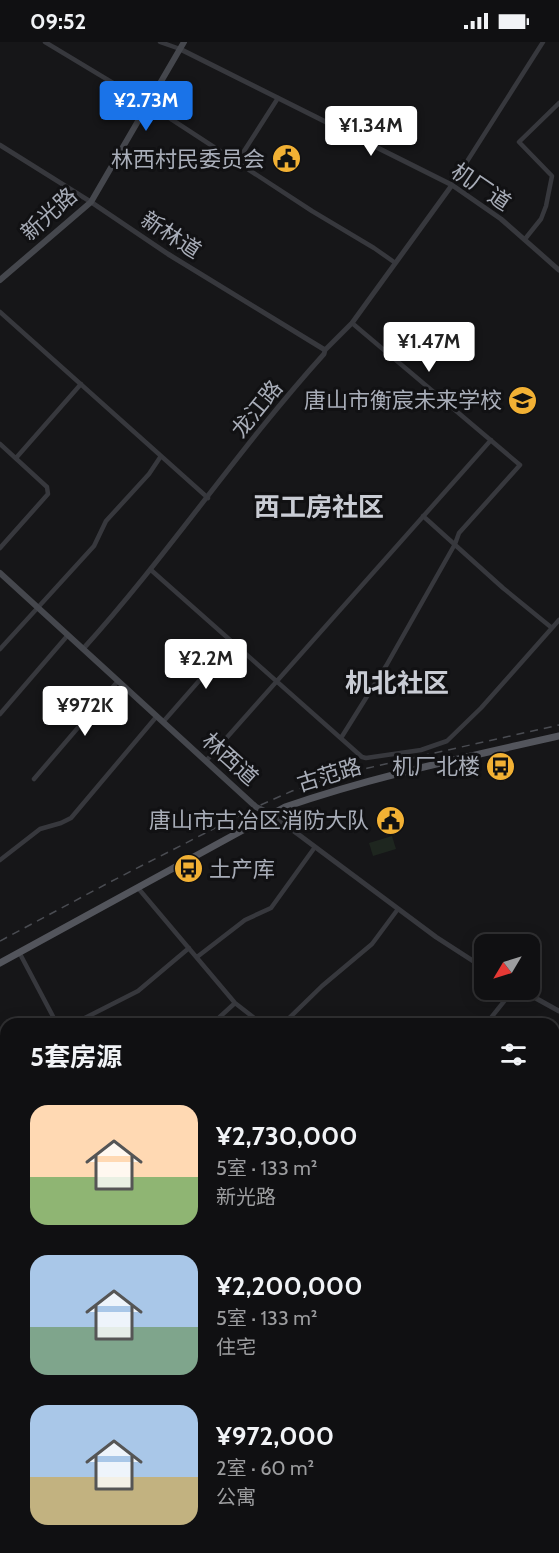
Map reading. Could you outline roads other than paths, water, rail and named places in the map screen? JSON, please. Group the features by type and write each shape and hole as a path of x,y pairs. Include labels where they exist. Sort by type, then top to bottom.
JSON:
{"main road":[{"name":"新光路","path":"0,280 91,202 184,42"},
{"name":"林西道","path":"0,573 256,807 271,814"},
{"name":"古范路","path":"0,963 285,807 331,791 559,736"}],"street":[{"path":"45,42 148,104 394,262"},
{"path":"160,42 180,50"},
{"path":"452,185 543,42"},
{"name":"机厂道","path":"180,50 452,185 501,219 559,270"},
{"path":"237,162 278,98"},
{"path":"525,239 541,219 552,176 519,142 559,103"},
{"name":"新林道","path":"0,145 168,254 325,350"},
{"name":"龙江路","path":"83,649 151,570 325,350 352,323 452,185"},
{"path":"0,312 208,498"},
{"path":"341,738 386,666 459,533 520,465 352,323"},
{"path":"16,458 81,384"},
{"path":"206,761 491,440"},
{"path":"0,444 47,487 48,494 0,548"},
{"path":"0,649 94,546 106,521 149,474 161,456"},
{"path":"423,516 502,588 552,628"},
{"path":"151,570 362,757 366,758 421,750 447,741 481,708 559,620"},
{"path":"0,714 68,635"},
{"path":"163,722 233,642"},
{"path":"34,779 118,681"},
{"path":"0,860 40,829 70,818 156,716"},
{"name":"林西道","path":"271,814 436,937 474,962"},
{"path":"197,957 245,920 271,908 315,847"},
{"path":"138,888 236,1003 255,1018"},
{"path":"290,1018 322,986 372,944 398,909"},
{"path":"84,1018 138,991 189,948"},
{"path":"19,952 54,1018"},
{"path":"491,1018 505,1000"},
{"path":"539,1000 559,1011"},
{"path":"219,1018 236,1003"}],"railway":[{"path":"0,941 110,882 292,791 368,768 559,725"}],"place":[{"name":"林西村民委员会","path":"286,159"},
{"name":"唐山市衡宸未来学校","path":"523,400"},
{"name":"机厂北楼","path":"501,766"},
{"name":"唐山市古冶区消防大队","path":"390,820"},
{"name":"土产库","path":"188,869"}],"district":[{"name":"西工房社区","path":"319,507"},
{"name":"机北社区","path":"397,683"}]}
